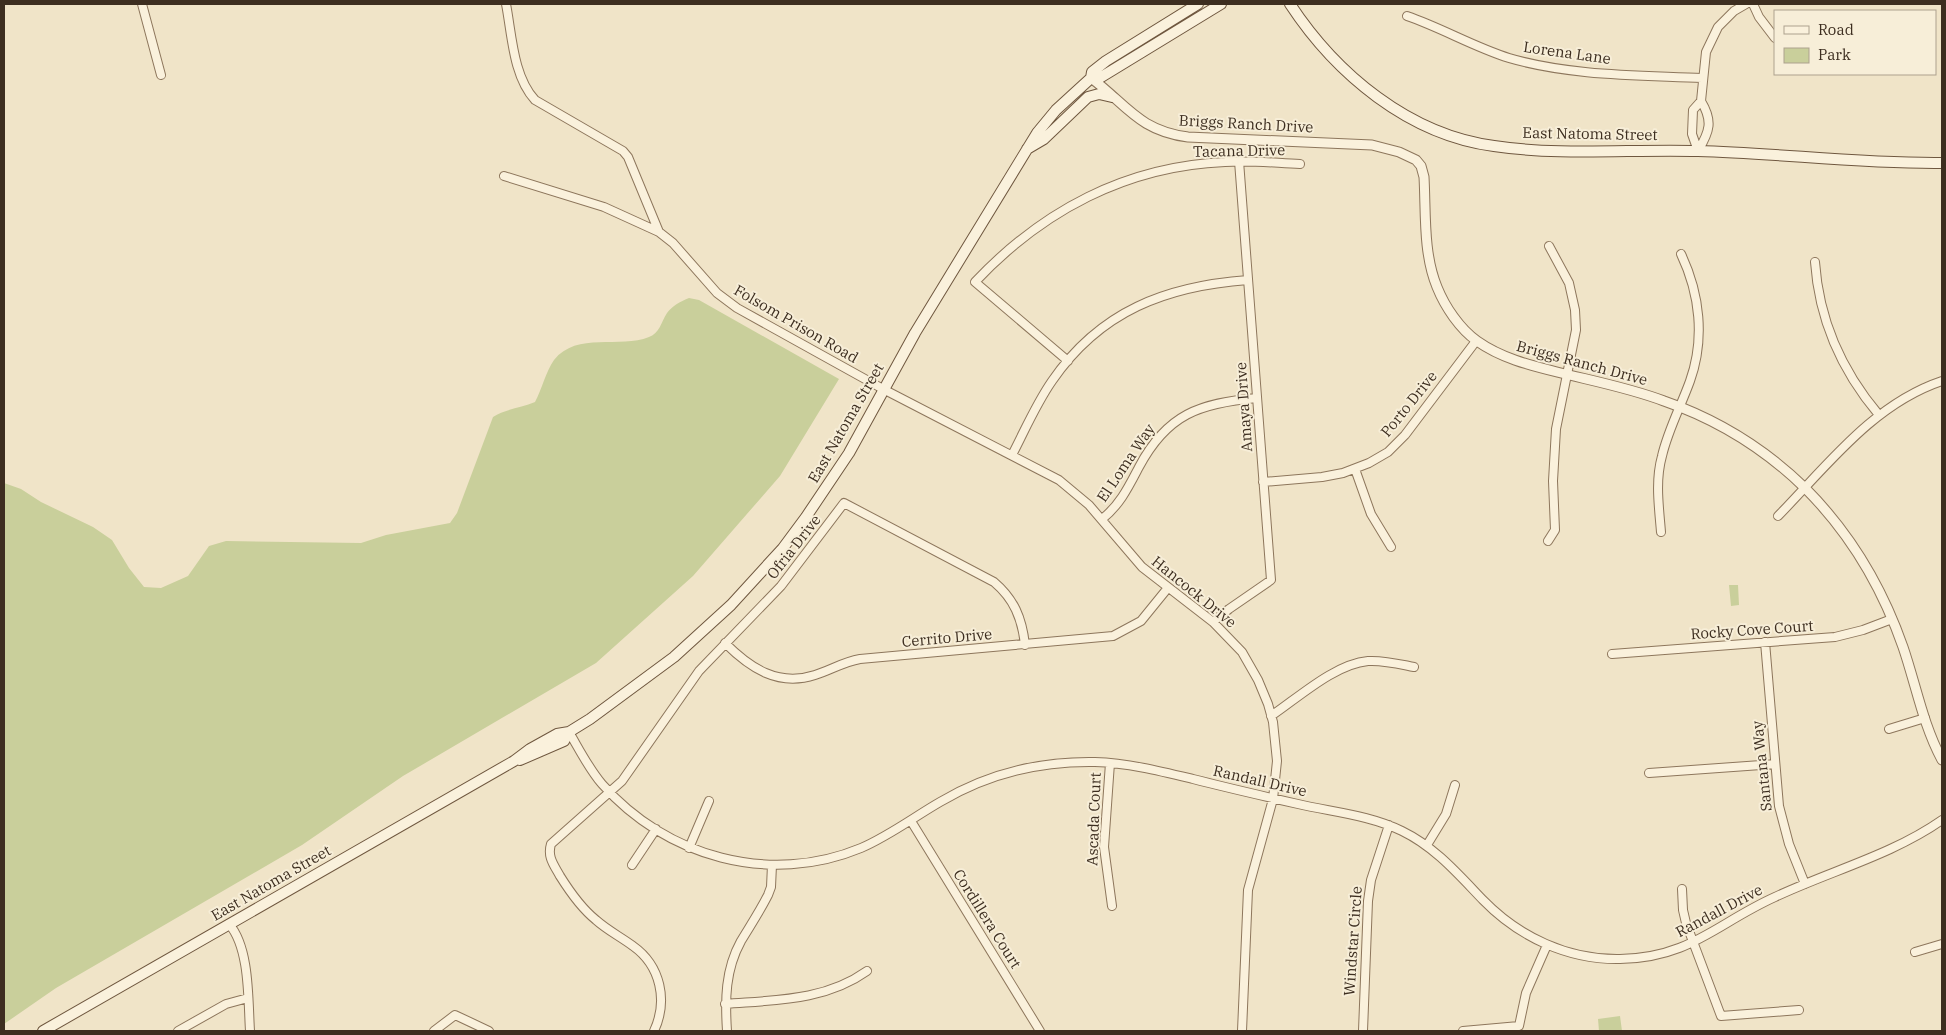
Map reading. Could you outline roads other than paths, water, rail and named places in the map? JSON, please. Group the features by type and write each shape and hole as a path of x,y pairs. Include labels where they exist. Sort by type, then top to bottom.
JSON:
{"main road":[{"name":"East Natoma Street","path":"43,1031 514,761 530,748 557,734 569,732 590,720 674,657 703,632 758,577 806,517 828,485 849,453 883,389 1024,151 1056,110 1091,78 1092,72 1106,61 1198,4"},
{"name":"East Natoma Street","path":"1091,78 1098,78 1221,4"},
{"name":"East Natoma Street","path":"1290,4 1316,41 1347,72 1383,101 1413,120 1451,136 1493,146 1538,150 1698,151 1880,164 1942,164"},
{"path":"1024,151 1044,139 1088,97 1099,94 1112,97"}],"street":[{"path":"142,4 161,75"},
{"name":"Folsom Prison Road","path":"506,4 520,74 528,93 535,100 623,151 628,157 659,232"},
{"path":"1698,151 1709,133 1708,112 1701,101 1706,52 1713,35 1727,17 1746,4"},
{"path":"1753,4 1774,36"},
{"name":"Lorena Lane","path":"1407,16 1487,50 1531,64 1631,74 1702,78"},
{"name":"Briggs Ranch Drive","path":"1091,78 1145,124 1162,133 1188,137 1357,143 1386,147 1416,160 1421,166 1424,177 1427,248 1432,274 1450,311 1476,341 1514,360 1644,394 1680,406 1742,438 1805,489 1853,545 1871,574 1892,618 1925,718 1942,760"},
{"path":"1698,151 1692,134 1693,110 1701,101"},
{"name":"Tacana Drive","path":"1068,361 975,282 997,259 1034,228 1066,207 1100,190 1130,179 1176,167 1239,161 1300,164"},
{"name":"Amaya Drive","path":"1214,622 1271,580 1239,161"},
{"name":"Folsom Prison Road","path":"504,176 632,217 659,232 673,243 727,301 883,389"},
{"path":"1548,541 1555,530 1553,450 1559,409 1576,330 1575,310 1564,271 1549,246"},
{"path":"1661,532 1659,470 1665,442 1695,362 1699,334 1696,299 1682,254"},
{"path":"1815,262 1822,307 1835,347 1855,384 1879,415"},
{"path":"1012,455 1043,396 1068,361 1109,323 1150,300 1187,288 1248,280"},
{"name":"Porto Drive","path":"1263,482 1322,478 1355,469 1388,452 1405,435 1476,341"},
{"path":"1778,516 1879,415 1912,393 1942,381"},
{"name":"Hancock Drive","path":"883,389 1059,480 1089,505 1142,567 1167,589 1214,622 1249,663 1258,680 1271,716 1277,761 1273,798 1248,890 1242,1031"},
{"name":"El Loma Way","path":"1102,519 1119,503 1146,452 1168,426 1186,413 1202,406 1224,401 1257,398"},
{"path":"1355,469 1371,514 1391,547"},
{"name":"Ofria Drive","path":"654,1031 660,1014 661,992 650,963 634,947 596,921 583,908 571,894 550,857 549,850 555,839 610,792 634,766 654,733 699,672 798,566 844,503 994,582 1006,593 1018,613 1025,645"},
{"name":"Cerrito Drive","path":"725,643 754,669 769,675 793,679 816,675 852,660 1105,637 1120,633 1147,616 1167,589"},
{"name":"Rocky Cove Court","path":"1612,654 1849,634 1892,618"},
{"name":"Santana Way","path":"1766,642 1775,764 1783,825 1805,884"},
{"path":"1271,716 1333,674 1353,664 1377,661 1414,667"},
{"path":"1889,729 1925,718"},
{"name":"Randall Drive","path":"569,732 600,781 610,792 656,830 690,848 733,861 772,865 806,863 836,857 865,847 953,794 1010,772 1059,763 1110,763 1148,768 1389,825 1426,845 1450,865 1486,904 1516,928 1547,945 1584,956 1616,959 1654,956 1695,943 1760,904 1900,844 1942,820"},
{"name":"Ascada Court","path":"1110,763 1104,848 1112,906"},
{"path":"1649,774 1775,764"},
{"path":"1426,845 1446,814 1455,785"},
{"path":"690,848 709,801"},
{"name":"Cordillera Court","path":"910,820 1040,1031"},
{"name":"Windstar Circle","path":"1362,1031 1368,901 1371,880 1389,825"},
{"path":"632,866 656,830"},
{"path":"727,1031 725,1004 731,966 741,942 768,895 771,887 772,865"},
{"path":"1682,889 1683,910 1721,1016 1799,1010"},
{"path":"229,924 237,933 241,943 250,1031"},
{"path":"1915,952 1942,944"},
{"path":"1463,1031 1519,1026 1526,993 1547,945"},
{"path":"725,1004 819,994 845,985 867,971"},
{"path":"178,1031 226,1004 248,998"},
{"path":"434,1031 454,1015 489,1031"}]}
